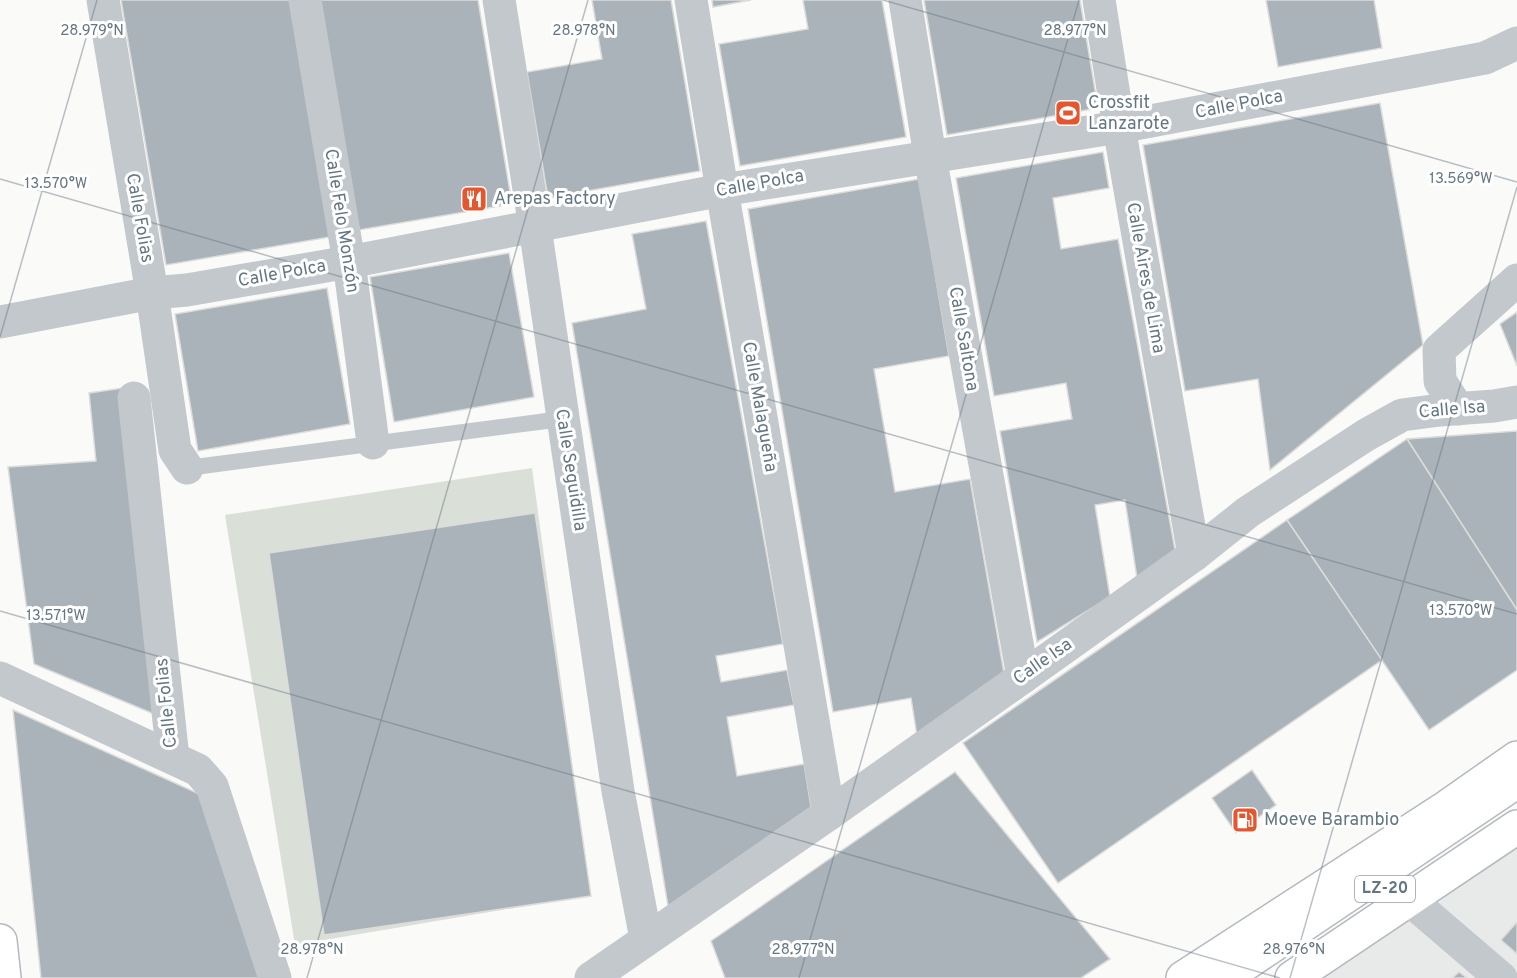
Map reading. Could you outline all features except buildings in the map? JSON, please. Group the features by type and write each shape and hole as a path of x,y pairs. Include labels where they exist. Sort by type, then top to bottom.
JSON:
{"main road":[{"path":"1183,978 1517,759"},
{"path":"1304,924 1390,856 1447,807 1517,772"},
{"name":"LZ-20","path":"1224,978 1517,781"},
{"name":"LZ-20","path":"1252,978 1517,800"},
{"path":"1292,978 1517,827"},
{"path":"0,941 4,978"}],"street":[{"name":"Calle Folias","path":"103,0 152,293 175,450 188,468"},
{"name":"Calle Felo Monzón","path":"305,0 349,262 373,443"},
{"name":"Calle Seguidilla","path":"499,0 536,227 562,419 618,791 646,939"},
{"name":"Calle Malagueña","path":"691,0 829,814"},
{"name":"Calle Saltona","path":"905,0 930,156 1023,677"},
{"name":"Calle Aires de Lima","path":"1099,0 1194,555"},
{"name":"Calle Polca","path":"0,321 152,293 187,291 349,262 722,190 1119,127 1485,58 1517,43"},
{"path":"1458,409 1440,381 1439,350 1517,280"},
{"name":"Calle Folias","path":"134,398 173,758 198,770 212,786 275,978"},
{"name":"Calle Isa","path":"591,978 1023,677 1194,555 1248,512 1366,435 1402,415 1517,402"},
{"path":"0,678 173,758"},
{"path":"1410,900 1502,978"}],"lane":[{"path":"188,468 562,419"}],"shaded area":[{"path":"532,468 590,895 295,945 225,515"},
{"path":"1517,843 1517,978 1316,978"}],"place":[{"name":"Crossfit Lanzarote","path":"1068,113"},
{"name":"Arepas Factory","path":"474,199"},
{"name":"Moeve Barambio","path":"1245,820"}]}
